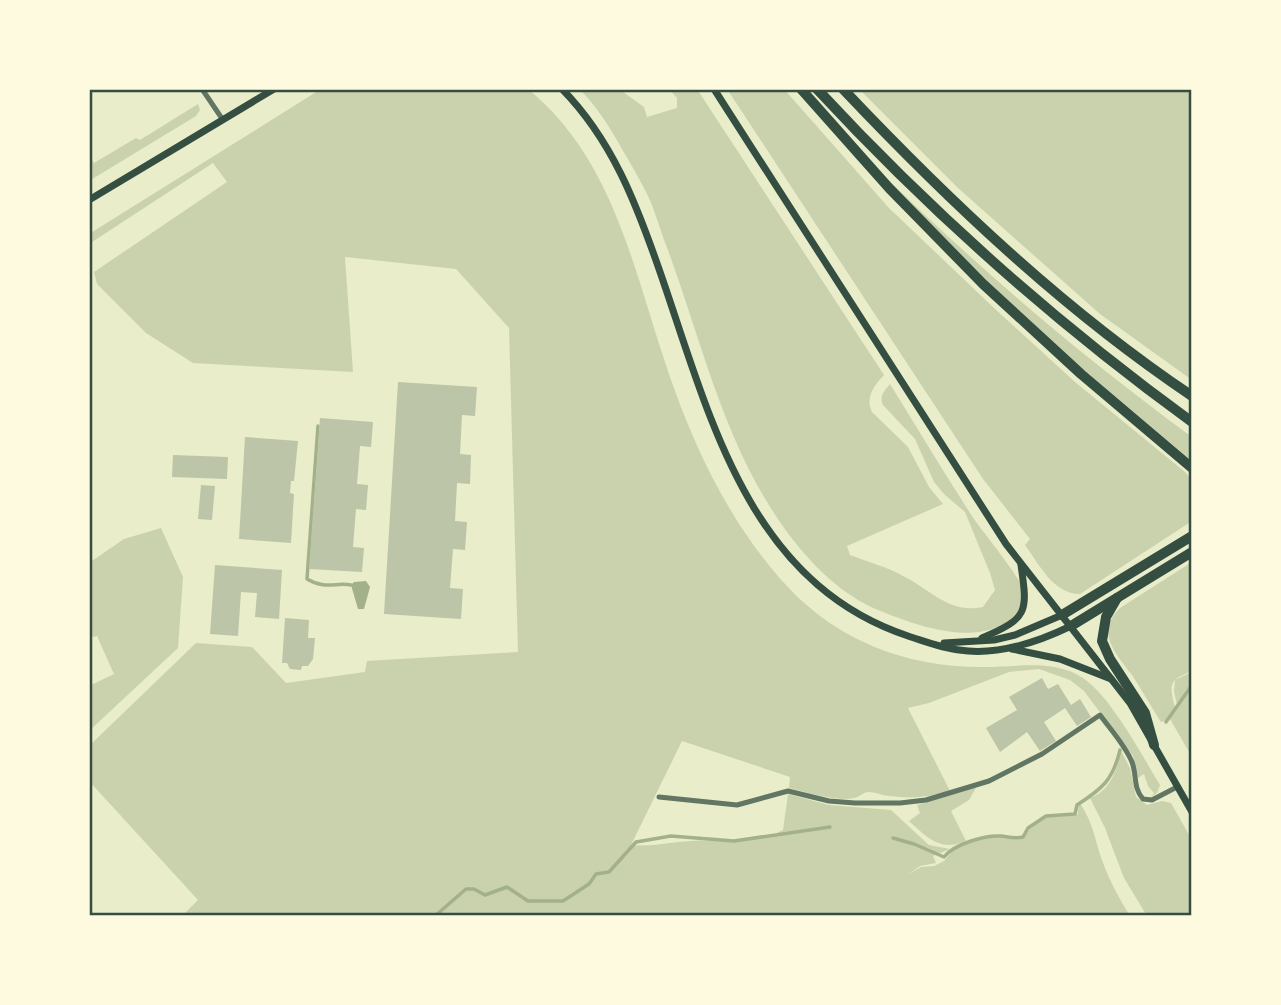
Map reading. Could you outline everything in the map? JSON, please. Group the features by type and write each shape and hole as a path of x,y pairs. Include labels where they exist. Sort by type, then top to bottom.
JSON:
{"highway":[{"path":"801,89 889,188 983,284 1192,468"},
{"path":"817,89 900,176 975,246 1079,335 1192,422"},
{"path":"844,89 887,135 993,237 1121,344 1192,396"},
{"path":"1062,615 1192,536"},
{"path":"1071,626 1192,552"},
{"path":"1117,598 1106,617 1102,641 1110,659 1145,713 1154,745"}],"main road":[{"path":"89,200 274,89"},
{"path":"562,89 600,133 624,177 643,223 713,424 740,485 766,527 804,573 833,598 876,624 959,650 1008,648 1048,637 1071,626"},
{"path":"715,89 1021,564 1114,680 1192,812"},
{"path":"975,641 1008,627 1021,614 1026,600 1021,564"},
{"path":"937,644 1015,635 1062,615"},
{"path":"1008,648 1060,659 1114,680"}],"street":[{"path":"202,89 223,120"},
{"path":"659,797 737,806 788,791 829,801 855,803 926,800 989,781 1042,754 1100,715 1133,764 1137,791 1143,799 1152,800 1177,787"}],"shaded area":[{"path":"321,89 528,89 558,117 582,149 602,184 632,258 679,402 703,458 748,537 786,585 828,622 876,648 902,657 957,666 1048,666 1072,672 1094,687 1105,699 1160,785 1157,793 1151,797 1154,793 1144,774 1138,778 1133,756 1084,691 1070,680 1039,669 1009,672 929,703 908,708 950,791 913,797 869,792 847,799 821,796 789,788 790,777 682,741 631,845 738,841 772,835 783,830 788,794 829,805 891,810 929,845 950,849 933,856 936,863 920,866 909,874 921,867 934,866 944,861 956,847 972,840 996,835 1021,839 1044,818 1078,814 1079,802 1091,824 1108,875 1130,916 182,916 198,900 89,781 89,746 196,643 252,647 286,683 365,672 367,661 518,652 509,328 456,269 345,257 353,372 193,363 146,333 97,284 94,272 227,182 213,163 89,244 89,234"},
{"path":"579,89 619,89 644,107 647,117 677,108 677,98 669,89 697,89 884,375 872,392 872,412 908,447 929,487 943,504 847,546 850,555 898,573 942,600 961,607 983,607 995,590 965,512 934,482 915,439 883,405 882,396 890,384 974,519 1020,582 1022,600 1013,617 999,627 965,633 910,622 865,604 840,588 818,569 799,547 768,503 732,432 648,196 608,125"},
{"path":"727,89 784,89 888,207 1075,382 1185,472 1192,480 1192,521 1080,594 1070,593 1054,584 1025,545 1030,539 983,479"},
{"path":"859,89 1192,89 1192,380 1100,314 958,188"},
{"path":"198,104 200,110 196,116 89,181 89,156 94,163 136,138 140,140"},
{"path":"868,160 945,234 1025,304 1107,372 1192,437 1192,461 1025,320"},
{"path":"161,528 183,577 178,648 89,731 89,686 114,674 97,636 93,637 89,629 89,563 124,539"},
{"path":"1192,562 1192,671 1175,680 1172,693 1175,708 1165,721 1161,722 1114,650 1108,634 1109,626 1120,608"},
{"path":"366,581 370,587 364,609 358,609 351,585 354,582"},
{"path":"1192,672 1192,682 1177,705 1175,680"},
{"path":"1192,686 1192,757 1170,719"},
{"path":"1121,751 1130,768 1136,797 1147,805 1162,801 1171,803 1192,840 1192,916 1147,916 1124,878 1090,798 1108,785"},
{"path":"977,786 969,800 951,811 966,841 949,845 935,842 909,821 920,813 917,805"}],"building":[{"path":"398,382 477,387 475,416 462,415 460,454 471,455 470,484 457,483 455,521 467,522 465,550 453,549 450,588 463,589 461,619 384,614"},
{"path":"320,418 373,422 371,447 360,446 357,484 368,485 366,510 356,509 353,547 364,548 362,572 309,569"},
{"path":"245,437 298,441 294,481 291,481 290,493 294,494 291,543 239,539"},
{"path":"173,455 228,457 227,479 172,477"},
{"path":"201,485 215,486 212,520 198,519"},
{"path":"215,565 282,570 279,619 255,617 257,593 241,592 238,636 210,634"},
{"path":"285,618 309,620 308,638 315,638 313,659 308,666 302,666 301,670 290,669 287,663 282,663"},
{"path":"1042,678 1048,689 1058,684 1071,705 1080,699 1091,717 1077,726 1065,708 1044,722 1056,741 1040,751 1027,732 1000,752 986,728 1017,710 1009,697"}],"waterway":[{"path":"318,426 307,579 325,585 351,585"},
{"path":"1166,722 1192,685"},
{"path":"893,838 944,857 962,844 979,839 994,836 1023,837 1028,828 1046,816 1075,814 1077,805 1100,788 1110,776 1120,750"},
{"path":"435,916 466,889 474,889 485,895 507,887 528,901 563,901 589,884 596,874 609,872 636,842 671,836 734,841 830,827"}]}
